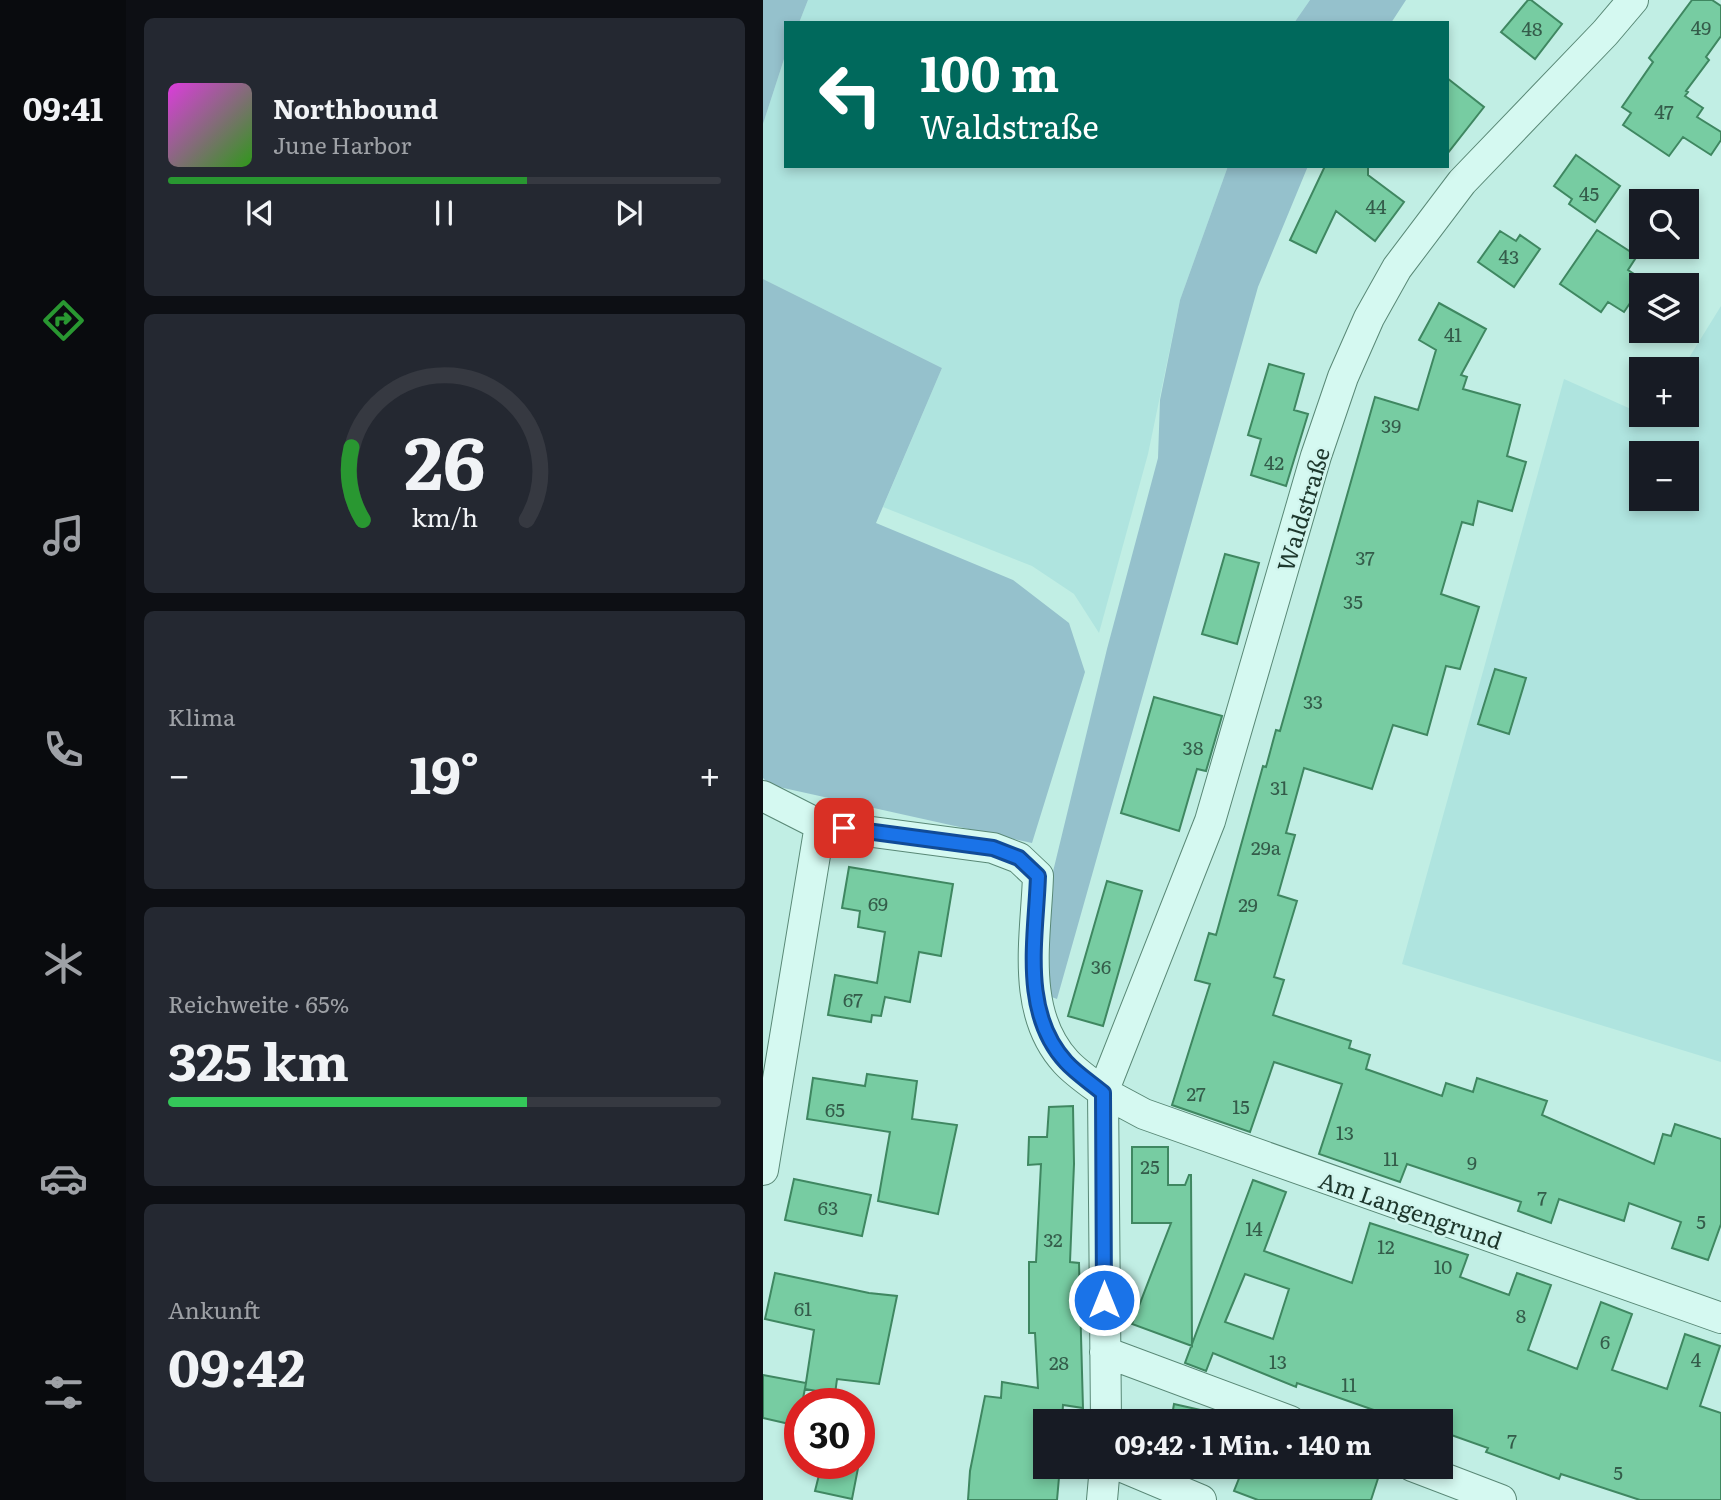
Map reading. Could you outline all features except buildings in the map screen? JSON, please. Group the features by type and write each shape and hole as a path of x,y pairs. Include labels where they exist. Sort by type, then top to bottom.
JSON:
{"street":[{"name":"Waldstraße","path":"1105,1409 1103,1093 1210,821 1317,456 1343,377 1369,318 1397,268 1462,182 1605,33 1633,0"},
{"path":"763,796 820,825 993,848 1019,858 1038,876 1034,986 1043,1027 1065,1062 1103,1093"},
{"path":"763,1170 820,825"},
{"name":"Am Langengrund","path":"1103,1093 1144,1114 1721,1318"},
{"path":"1105,1352 1258,1409"},
{"path":"1102,1500 1104,1479"},
{"path":"1151,1479 1201,1500"},
{"path":"1446,1479 1501,1500"}],"shaded area":[{"path":"763,0 808,0 800,21 784,21 784,59 763,124"},
{"path":"808,0 1310,0 1295,21 800,21"},
{"path":"1310,0 1406,0 1392,21 1295,21"},
{"path":"784,59 784,168 1227,168 1180,300 1148,454 1099,633 1074,594 1032,566 883,507 942,368 763,279 763,124"},
{"path":"1227,168 1307,168 1258,287 1057,999 1049,996 1050,884 1107,649 1158,458 1160,400 1180,300"},
{"path":"763,279 942,368 876,523 1013,580 1069,623 1085,672 1032,843 770,785 763,778"},
{"path":"1721,306 1721,1062 1402,964 1564,379 1629,408 1629,427 1699,427 1699,357 1689,357"}],"route":[{"path":"844,828 993,848 1019,858 1038,876 1034,986 1043,1027 1065,1062 1103,1093 1104,1300"}]}
